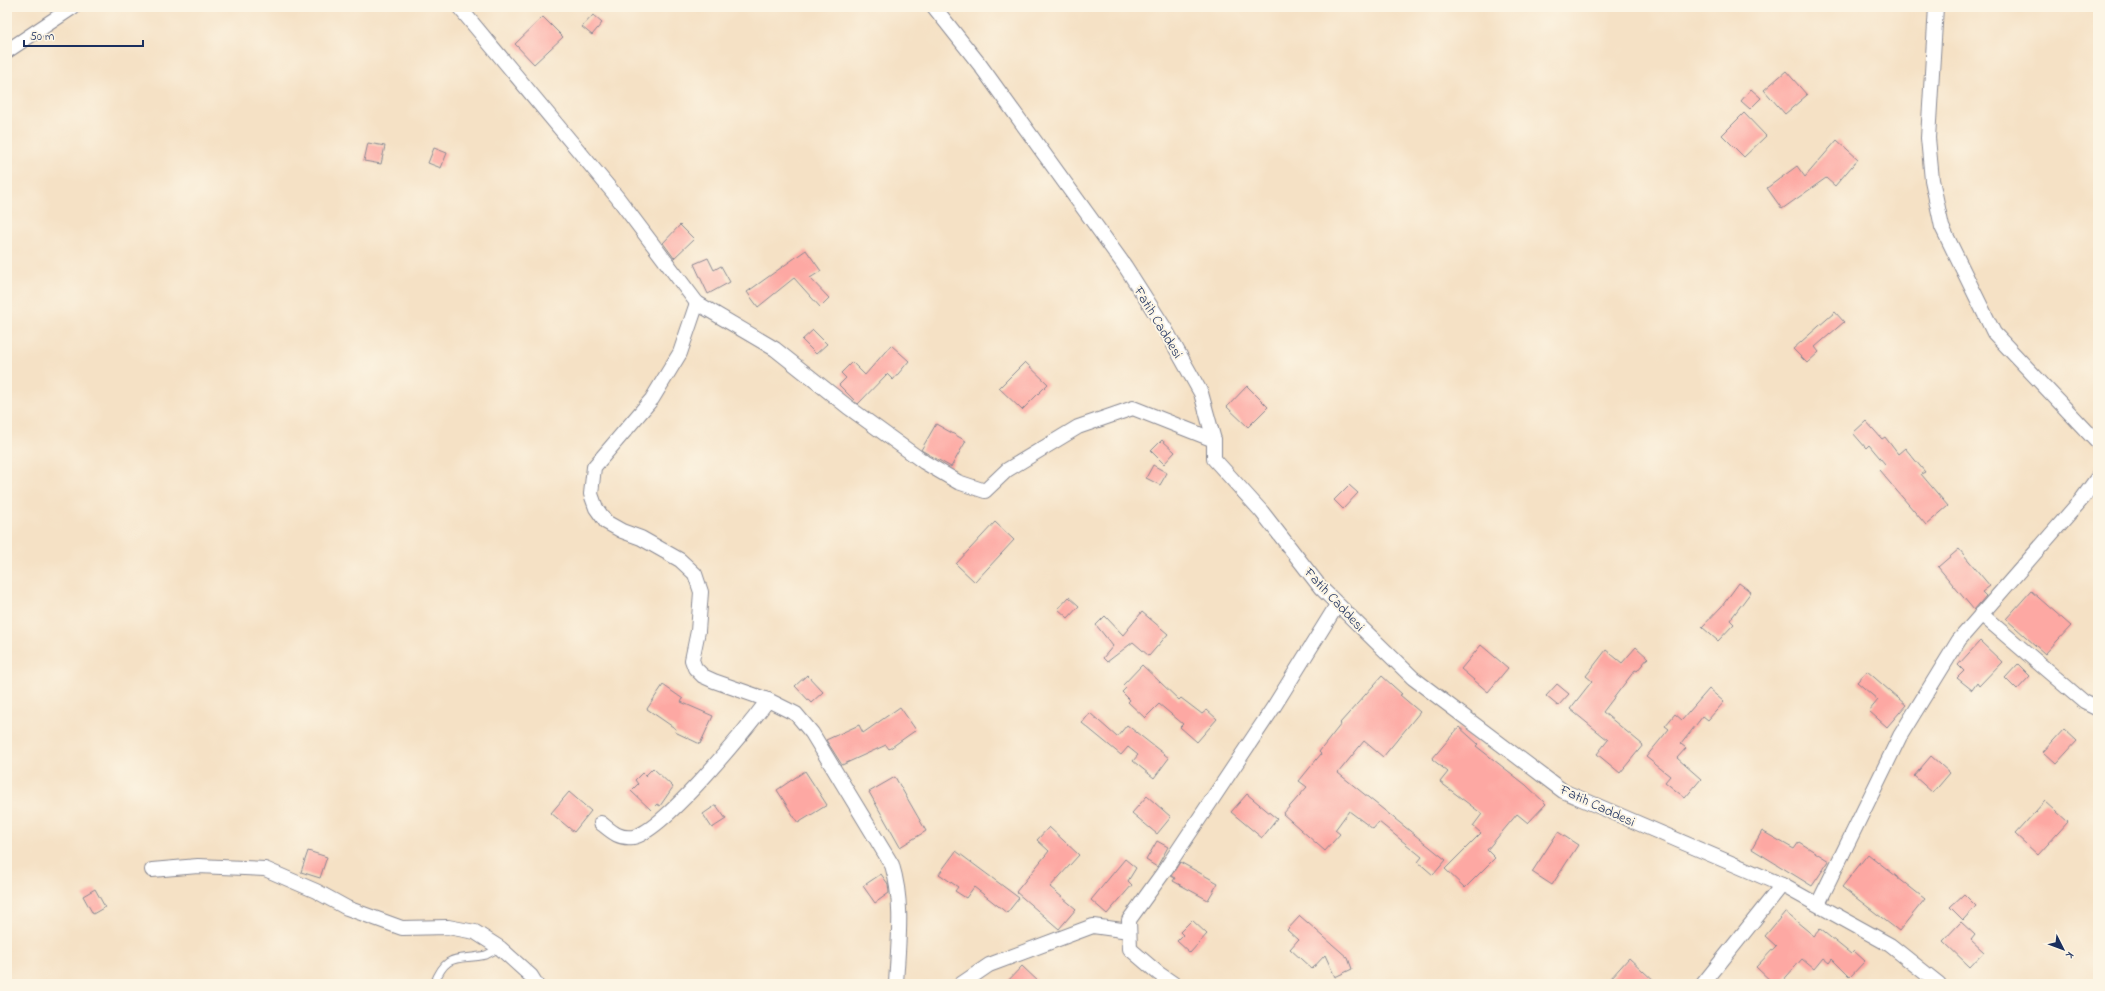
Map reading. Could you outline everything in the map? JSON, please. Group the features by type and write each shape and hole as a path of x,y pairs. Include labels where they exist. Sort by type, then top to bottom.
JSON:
{"street":[{"path":"7,50 73,7"},
{"path":"459,7 617,197 697,303 774,349 848,407 924,462 958,482 985,491 1007,470 1078,427 1133,408 1214,440"},
{"name":"Fatih Caddesi","path":"934,7 984,71 1125,266 1164,327 1201,393 1214,440 1214,459 1262,512 1290,550 1337,605 1413,678 1563,791 1782,885 1890,945 1939,984"},
{"path":"1936,7 1928,138 1932,180 1942,227 1994,333 2098,443"},
{"path":"697,303 680,353 652,399 594,467 591,494 596,508 606,522 622,531 641,538 680,560 695,574 701,592 698,631 692,660 695,668 703,676 768,700 796,714 812,733 892,865 898,886 899,908 896,984"},
{"path":"1818,904 1900,736 1959,640 2082,499 2098,477"},
{"path":"1174,984 1158,973 1130,949 1129,920 1163,873 1273,708 1337,605"},
{"path":"1981,614 2084,702 2098,709"},
{"path":"601,823 616,835 625,838 636,837 660,820 702,780 750,724 768,700"},
{"path":"152,870 198,866 265,869 316,891 348,908 402,928 448,927 475,932 500,948 530,976 536,984"},
{"path":"1703,984 1782,885"},
{"path":"962,984 989,965 1093,926 1129,931"}],"lane":[{"path":"434,984 445,964 455,958 486,954 500,948"}],"building":[{"path":"593,15 602,23 592,35 582,27"},
{"path":"543,17 563,37 534,64 515,44"},
{"path":"1786,71 1807,95 1785,114 1764,90"},
{"path":"1751,89 1761,98 1750,109 1741,101"},
{"path":"1744,113 1766,136 1744,157 1722,135"},
{"path":"1837,140 1858,159 1835,186 1826,178 1782,209 1767,188 1797,166 1805,177"},
{"path":"368,143 385,146 381,164 364,161"},
{"path":"434,148 447,153 441,168 428,163"},
{"path":"680,225 694,239 674,258 663,243"},
{"path":"806,250 821,271 810,278 829,298 820,307 794,278 758,307 747,292"},
{"path":"708,258 714,270 721,266 730,282 708,294 694,264"},
{"path":"1835,312 1844,322 1815,347 1819,352 1807,363 1793,349"},
{"path":"813,330 827,344 816,354 802,340"},
{"path":"891,345 909,361 893,380 887,374 858,404 839,385 846,378 841,373 852,362 865,375"},
{"path":"1025,362 1048,384 1022,410 999,388"},
{"path":"1247,386 1268,407 1248,427 1227,407"},
{"path":"1866,421 1882,439 1885,437 1898,454 1905,448 1925,472 1921,474 1948,506 1926,525 1879,470 1885,464 1869,445 1866,448 1853,433"},
{"path":"936,424 966,441 951,467 921,450"},
{"path":"1162,440 1175,452 1164,464 1151,451"},
{"path":"1153,465 1167,473 1160,485 1146,478"},
{"path":"1349,485 1358,493 1343,509 1334,500"},
{"path":"995,522 1014,540 975,582 956,564"},
{"path":"1959,549 1990,586 1982,592 1986,596 1974,610 1938,567"},
{"path":"1739,583 1751,592 1730,620 1734,624 1718,641 1702,627 1722,606"},
{"path":"2031,591 2071,626 2045,654 2006,619"},
{"path":"1069,597 1079,606 1068,618 1058,609"},
{"path":"1142,612 1168,634 1149,656 1133,642 1107,662 1103,658 1113,646 1096,625 1105,616 1123,635"},
{"path":"1980,641 2002,662 1979,686 1977,683 1972,690 1957,678 1964,671 1958,665"},
{"path":"1481,645 1508,668 1488,692 1461,669"},
{"path":"1636,647 1648,658 1637,671 1635,670 1603,712 1643,745 1620,773 1597,754 1608,740 1570,709 1592,681 1586,676 1606,650 1622,663"},
{"path":"2018,664 2030,676 2017,690 2005,678"},
{"path":"1142,665 1179,700 1181,698 1202,714 1207,710 1217,719 1197,742 1180,727 1183,724 1159,704 1145,718 1128,702 1130,700 1122,692 1126,688 1123,685"},
{"path":"1867,671 1906,705 1887,727 1869,711 1878,700 1857,682"},
{"path":"807,675 823,692 811,703 795,686"},
{"path":"1382,676 1402,694 1400,695 1420,712 1383,757 1364,741 1338,773 1446,860 1433,875 1418,862 1422,857 1379,822 1373,829 1349,811 1335,830 1340,834 1325,851 1283,814 1307,787 1299,781 1321,754 1319,752 1341,724 1340,723"},
{"path":"1557,684 1569,694 1558,706 1546,696"},
{"path":"663,685 683,699 681,702 713,716 700,744 675,732 676,729 647,709"},
{"path":"1709,689 1724,702 1708,720 1703,716 1681,744 1686,748 1677,758 1701,779 1685,798 1665,782 1670,776 1646,757 1669,729 1665,726 1675,714 1682,720"},
{"path":"900,707 916,730 889,749 886,745 842,765 826,740 859,725 863,733"},
{"path":"1090,713 1117,737 1127,725 1169,758 1154,778 1133,761 1138,755 1128,747 1121,755 1082,723"},
{"path":"1459,727 1478,744 1476,746 1526,785 1546,804 1528,823 1517,814 1487,850 1495,858 1465,888 1445,869 1481,833 1473,826 1482,814 1440,782 1448,772 1432,759"},
{"path":"2064,729 2077,741 2056,764 2043,752"},
{"path":"1931,756 1950,773 1933,793 1914,776"},
{"path":"653,768 673,787 660,806 657,804 651,810 631,791 638,784 635,780 642,773 645,776"},
{"path":"805,771 827,805 798,823 777,790"},
{"path":"895,777 926,831 900,847 869,792"},
{"path":"569,792 591,811 574,832 551,813"},
{"path":"1247,794 1277,819 1262,838 1231,812"},
{"path":"1147,796 1171,817 1157,834 1132,813"},
{"path":"2045,801 2068,822 2038,855 2015,834"},
{"path":"716,805 726,819 712,828 703,814"},
{"path":"1049,827 1079,855 1050,887 1076,909 1059,929 1016,892 1049,851 1037,840"},
{"path":"1762,831 1794,849 1799,842 1829,861 1812,886 1752,849"},
{"path":"1558,832 1578,845 1552,885 1532,872"},
{"path":"1157,841 1168,847 1157,867 1146,860"},
{"path":"308,851 327,857 320,878 301,872"},
{"path":"956,851 1019,898 1007,913 974,887 966,898 955,891 958,887 939,874"},
{"path":"1868,854 1925,899 1899,931 1842,887"},
{"path":"1125,859 1136,868 1128,881 1132,885 1107,914 1091,900"},
{"path":"1180,862 1218,883 1208,900 1173,881 1175,878 1171,876"},
{"path":"881,874 888,884 889,893 875,903 863,886"},
{"path":"95,889 105,907 93,914 83,896"},
{"path":"1964,894 1976,906 1963,920 1950,907"},
{"path":"1785,912 1814,936 1820,929 1851,954 1854,951 1865,961 1850,977 1832,959 1829,963 1823,958 1814,969 1802,959 1780,984 1774,984 1756,967 1776,946 1765,936"},
{"path":"1300,916 1348,958 1352,969 1335,977 1325,955 1312,969 1290,949 1298,940 1287,930"},
{"path":"1192,920 1207,934 1190,953 1177,941 1183,935 1180,932"},
{"path":"1961,922 1975,935 1971,940 1984,952 1970,967 1943,941"},
{"path":"1629,958 1657,984 1617,984 1611,978"},
{"path":"1022,966 1041,984 1005,984"}]}
